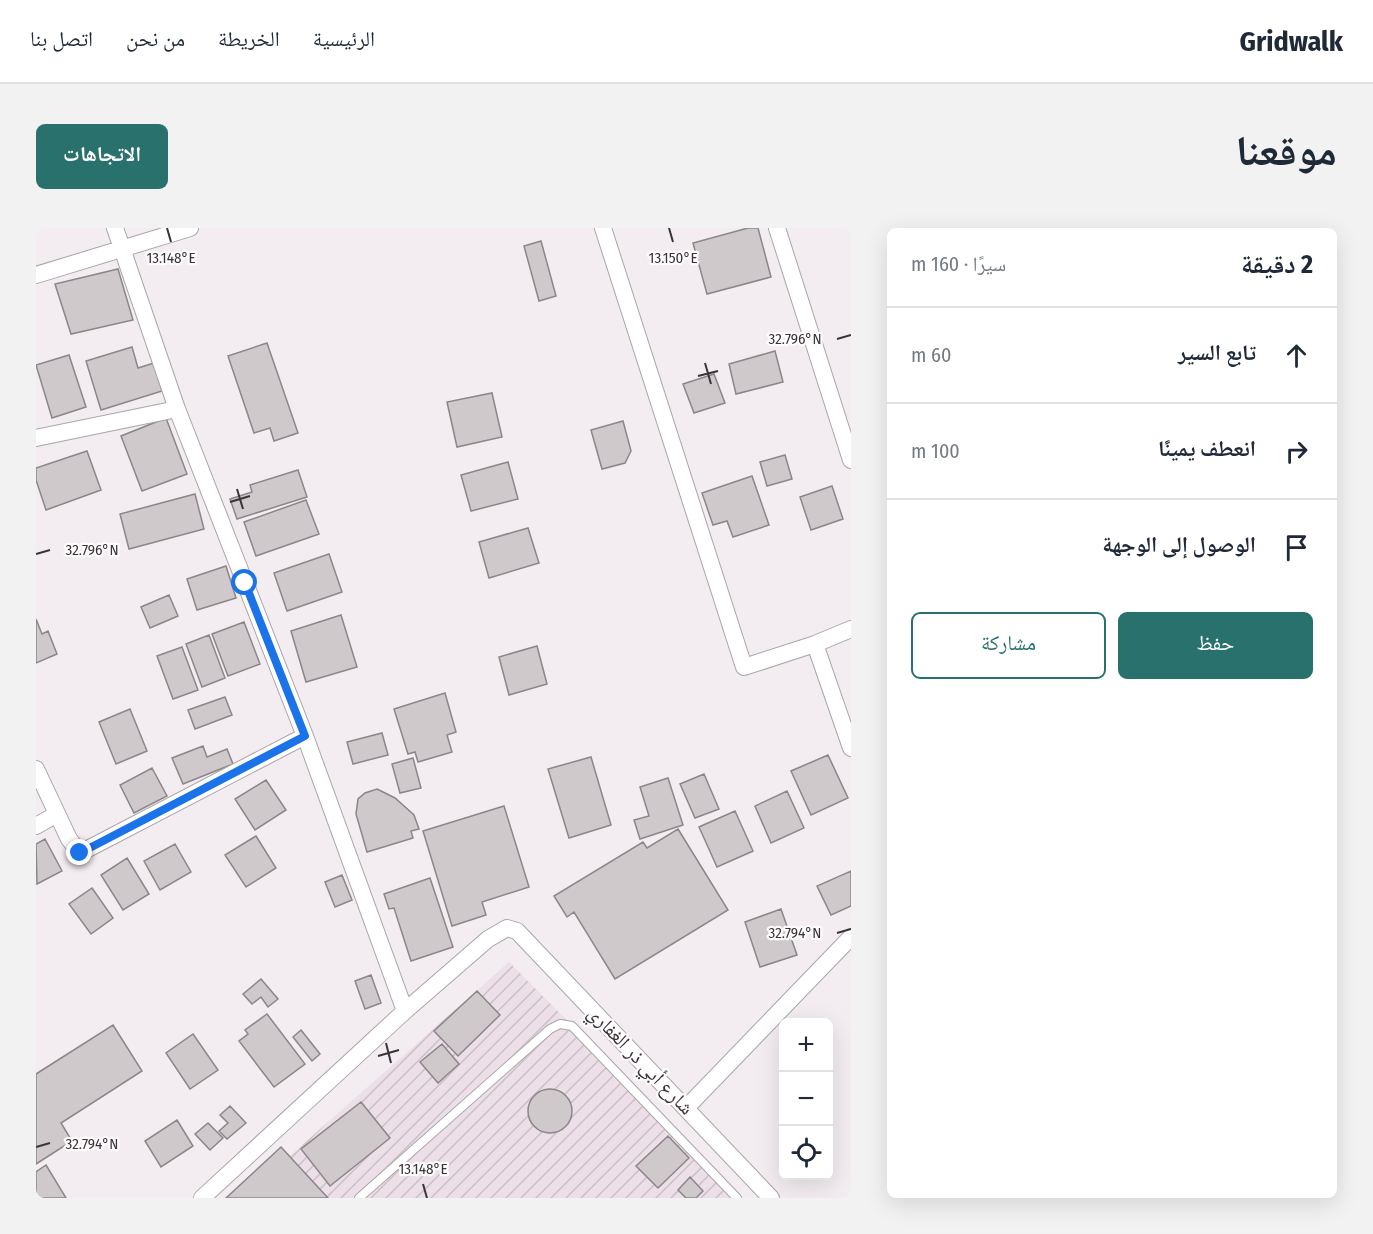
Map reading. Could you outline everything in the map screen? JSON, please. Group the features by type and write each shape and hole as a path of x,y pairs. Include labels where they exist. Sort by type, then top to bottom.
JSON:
{"street":[{"path":"115,228 177,409 305,736 405,1011 202,1198"},
{"path":"36,275 190,228"},
{"path":"603,228 744,667 816,644 851,629"},
{"path":"777,228 851,460"},
{"path":"36,438 177,409"},
{"path":"816,644 851,748"},
{"path":"36,769 69,839 80,853 305,736"},
{"path":"36,825 57,814"},
{"name":"شارع أبي ذر الغفاري","path":"405,1011 488,939 507,928 517,931 771,1198"},
{"path":"686,1108 851,937"}],"lane":[{"path":"359,1198 550,1029 560,1024 572,1026 737,1198"}],"shaded area":[{"path":"509,962 743,1198 242,1198"}],"building":[{"path":"748,228 758,228 771,277 707,294 693,243"},
{"path":"541,241 556,296 539,301 524,246"},
{"path":"118,269 133,320 71,334 55,284"},
{"path":"267,343 298,433 274,441 270,428 254,433 228,356"},
{"path":"132,347 138,368 154,363 162,391 101,410 86,361"},
{"path":"775,351 783,382 736,394 729,364"},
{"path":"69,355 86,407 52,418 36,365"},
{"path":"714,374 725,403 694,413 683,384"},
{"path":"492,393 502,437 457,447 447,402"},
{"path":"166,418 187,474 142,491 121,436"},
{"path":"623,421 631,451 625,463 602,469 591,430"},
{"path":"87,451 101,490 46,510 36,480 36,468"},
{"path":"785,455 792,479 767,486 760,462"},
{"path":"508,462 518,499 471,511 461,475"},
{"path":"298,470 307,497 237,519 230,499 252,492 250,485"},
{"path":"752,476 769,525 733,537 727,521 713,525 702,493"},
{"path":"832,486 843,519 811,530 800,497"},
{"path":"195,494 204,529 129,549 120,514"},
{"path":"306,500 319,534 256,556 244,522"},
{"path":"528,528 539,563 489,578 479,542"},
{"path":"329,554 342,592 287,611 274,573"},
{"path":"226,566 236,598 197,610 187,579"},
{"path":"169,595 178,616 150,628 141,607"},
{"path":"341,615 357,667 306,682 291,631"},
{"path":"36,619 42,634 48,631 57,654 36,663"},
{"path":"244,622 260,664 228,676 212,634"},
{"path":"209,635 225,678 202,687 186,644"},
{"path":"537,646 547,684 509,695 499,657"},
{"path":"182,647 198,690 173,699 157,656"},
{"path":"445,693 456,732 447,735 452,752 418,762 415,752 408,754 394,709"},
{"path":"225,697 232,715 195,729 188,710"},
{"path":"130,709 147,751 116,764 99,722"},
{"path":"382,733 388,755 353,764 347,742"},
{"path":"203,746 207,757 227,749 233,764 183,784 172,758"},
{"path":"828,755 848,798 811,815 791,771"},
{"path":"591,757 611,825 569,838 548,769"},
{"path":"413,758 421,788 400,793 392,764"},
{"path":"152,768 167,796 134,813 120,785"},
{"path":"704,774 719,809 695,818 680,784"},
{"path":"668,778 683,825 640,839 634,820 649,816 640,787"},
{"path":"266,780 286,810 255,830 235,799"},
{"path":"377,789 395,798 414,815 419,829 411,831 413,838 367,852 356,814 358,799 365,793"},
{"path":"787,791 804,828 771,843 755,806"},
{"path":"504,806 529,887 482,902 486,915 452,926 423,831"},
{"path":"735,811 753,851 717,867 699,827"},
{"path":"678,829 728,910 615,979 574,912 567,917 554,896 643,842 647,848"},
{"path":"256,836 276,868 246,887 225,855"},
{"path":"45,839 62,871 37,884 36,844"},
{"path":"175,844 191,872 160,890 144,861"},
{"path":"127,858 149,894 123,910 101,875"},
{"path":"851,871 851,906 831,915 817,886"},
{"path":"342,875 352,900 335,907 325,882"},
{"path":"430,878 453,947 411,961 394,908 389,909 384,894"},
{"path":"92,888 113,918 91,934 69,904"},
{"path":"781,909 797,955 760,967 745,922"},
{"path":"371,975 381,1003 365,1009 355,981"},
{"path":"261,979 278,999 268,1007 261,997 252,1004 243,994"},
{"path":"477,991 500,1015 458,1056 434,1031"},
{"path":"267,1014 305,1064 274,1087 239,1041 248,1034 245,1030"},
{"path":"113,1025 142,1071 61,1123 72,1141 36,1164 36,1074"},
{"path":"301,1030 320,1054 312,1061 293,1037"},
{"path":"193,1034 218,1070 190,1089 166,1053"},
{"path":"442,1044 459,1064 438,1083 420,1062"},
{"path":"550,1089 559,1090 566,1095 571,1102 571,1120 566,1127 559,1132 550,1133 541,1132 534,1127 529,1120 528,1111 529,1102 534,1095 541,1090"},
{"path":"361,1102 390,1138 330,1186 301,1149"},
{"path":"230,1106 246,1123 227,1139 219,1131 228,1123 220,1115"},
{"path":"177,1120 193,1146 161,1167 145,1141"},
{"path":"208,1123 223,1138 210,1150 195,1134"},
{"path":"668,1136 689,1158 658,1188 636,1166"},
{"path":"281,1147 328,1198 226,1198"},
{"path":"46,1165 66,1198 36,1198 36,1172"},
{"path":"690,1177 703,1191 696,1198 686,1198 678,1190"}],"route":[{"path":"80,853 305,736 245,583"}]}
